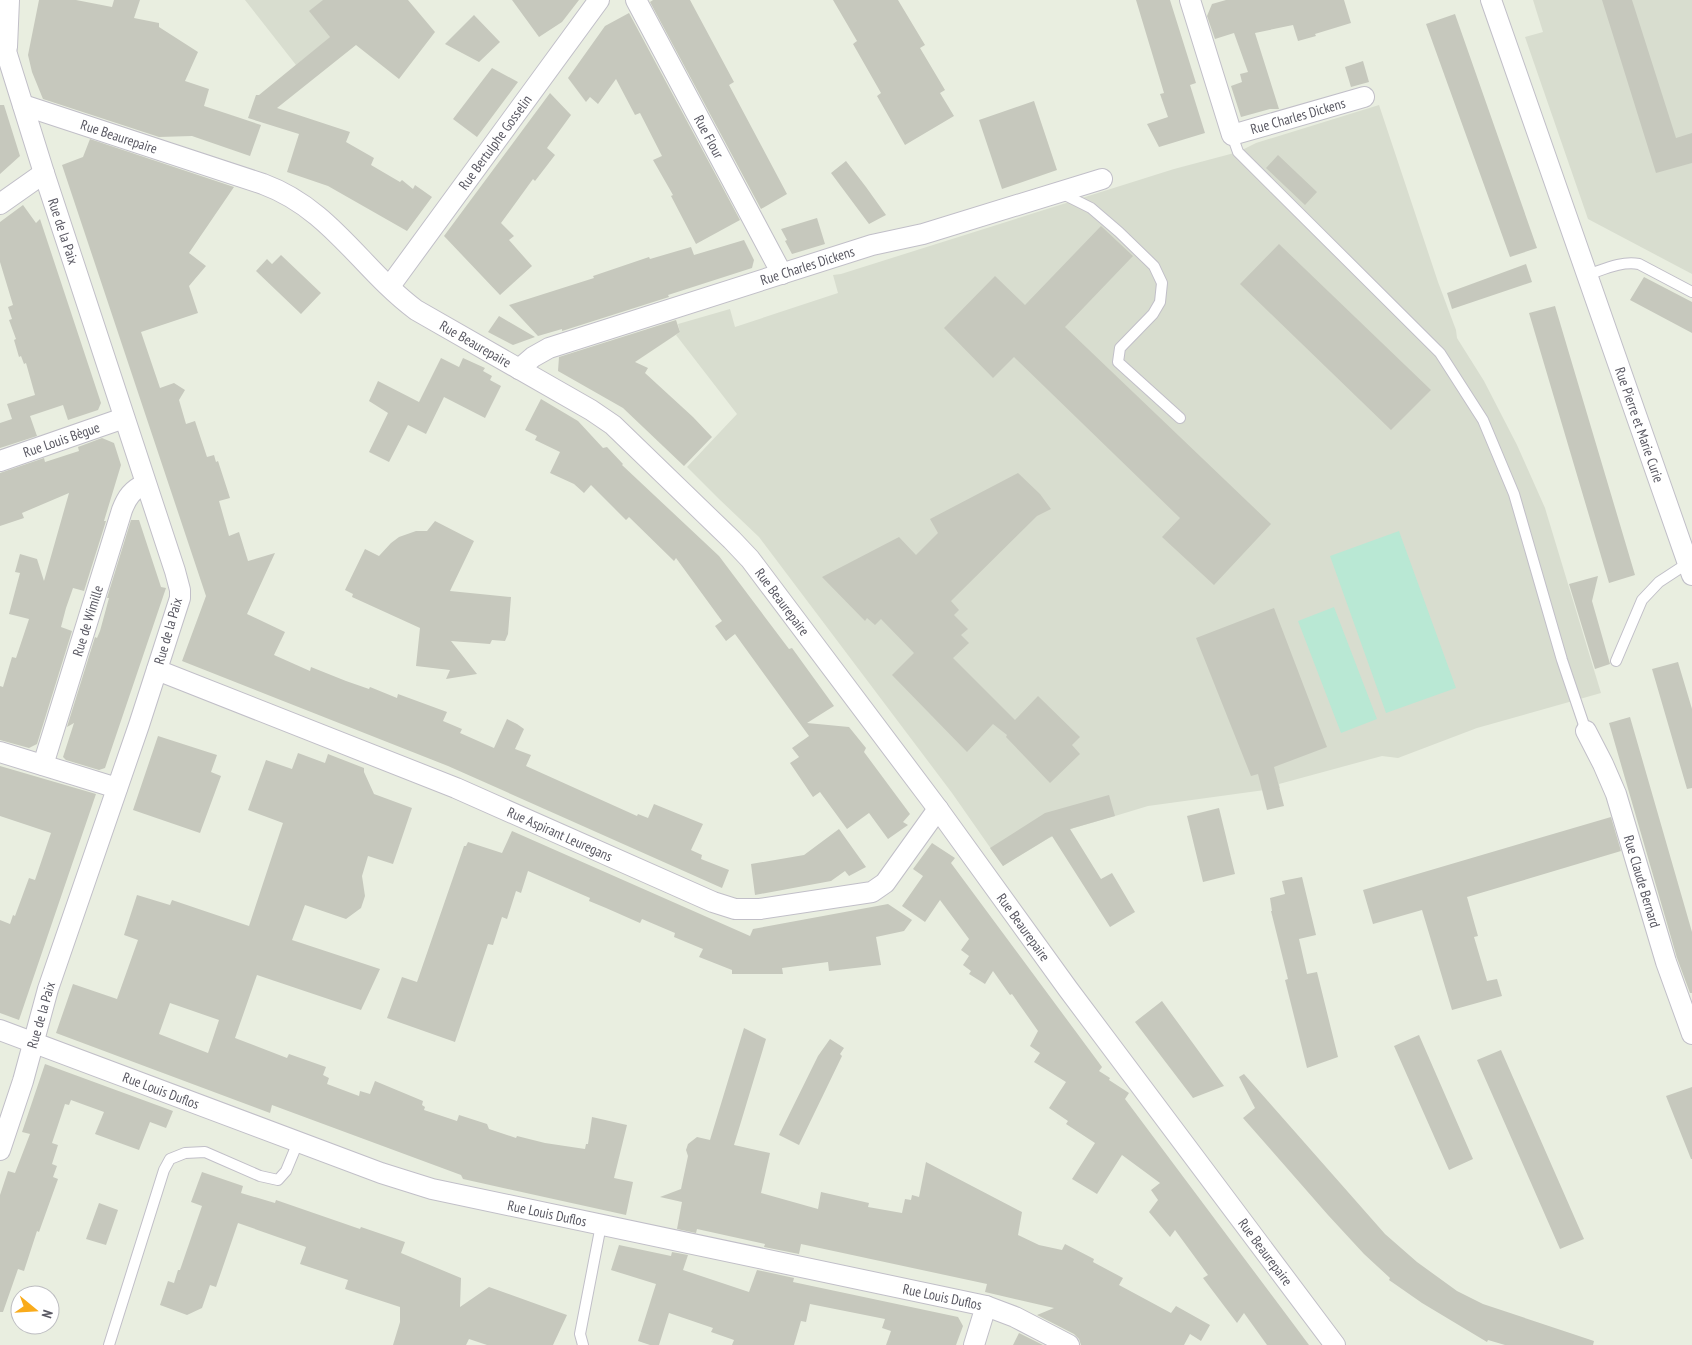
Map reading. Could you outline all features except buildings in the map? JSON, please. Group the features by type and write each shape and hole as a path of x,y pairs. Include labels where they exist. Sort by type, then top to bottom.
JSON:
{"street":[{"path":"4,54 9,0"},
{"name":"Rue Bertulphe Gosselin","path":"390,286 599,0"},
{"name":"Rue Flour","path":"636,0 782,274"},
{"path":"1190,0 1232,136"},
{"name":"Rue Pierre et Marie Curie","path":"1492,0 1689,558"},
{"name":"Rue de la Paix","path":"0,32 4,54 23,105 180,590 179,607 48,989 18,1098 0,1150"},
{"name":"Rue Charles Dickens","path":"1232,136 1364,97"},
{"name":"Rue Beaurepaire","path":"23,105 285,193 305,205 323,221 400,297 416,310 591,410 613,425 741,549 938,809 1068,989 1333,1342"},
{"path":"0,204 44,173"},
{"name":"Rue Charles Dickens","path":"519,369 533,357 549,348 872,246 934,231 1102,179"},
{"name":"Rue Louis Bègue","path":"0,462 124,418"},
{"name":"Rue de Wimille","path":"43,765 124,505 131,492 145,484"},
{"name":"Rue Aspirant Leuregans","path":"157,670 456,788 713,902 735,909 760,908 872,892 885,883 938,809"},
{"name":"Rue Claude Bernard","path":"1586,731 1616,794 1666,962 1692,1034"},
{"path":"0,752 116,788"},
{"name":"Rue Louis Duflos","path":"0,1030 381,1173 432,1190 986,1306 1015,1316 1069,1345"},
{"path":"974,1345 986,1306"}],"lane":[{"path":"1232,136 1238,152 1440,353 1484,420 1514,494 1562,660 1586,731"},
{"path":"1058,192 1091,208 1154,266 1162,283 1160,302 1152,314 1120,348 1118,362 1180,418"},
{"path":"1588,275 1622,263 1639,264 1692,292"},
{"path":"1616,662 1642,600 1659,582 1689,558"},
{"path":"109,1345 164,1170 170,1159 185,1153 205,1152 260,1176 278,1180 286,1171 298,1142"},
{"path":"583,1345 580,1334 601,1225"}],"shaded area":[{"path":"245,0 376,0 296,65"},
{"path":"1533,0 1692,0 1692,274 1588,219 1525,37 1543,32"},
{"path":"1379,105 1456,330 1457,338 1484,381 1517,445 1545,508 1601,693 1477,728 1398,758 1382,756 1279,784 1280,788 1148,806 1074,828 1049,838 1003,866 952,793 759,537 687,467 737,414 676,335 680,332 678,324 730,309 735,327 838,293 833,275 1174,169 1238,152 1256,143"}],"green space":[{"path":"1399,531 1456,688 1386,713 1330,556"},
{"path":"1334,607 1377,719 1341,733 1298,621"}]}
